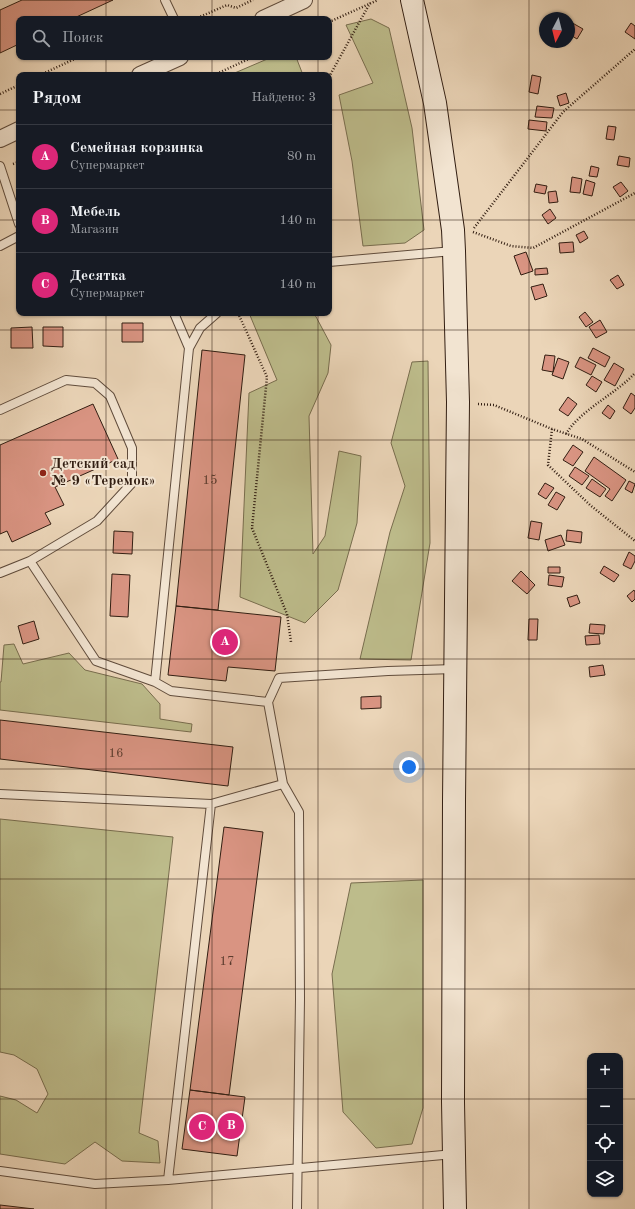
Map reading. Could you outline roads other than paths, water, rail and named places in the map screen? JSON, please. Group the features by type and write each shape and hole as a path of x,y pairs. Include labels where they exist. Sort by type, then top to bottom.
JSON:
{"street":[{"path":"269,16 304,0"},
{"path":"412,0 435,103 453,230 454,251 458,402 454,817 455,1209"},
{"path":"147,72 173,60"},
{"path":"0,139 16,131"}],"lane":[{"path":"165,0 173,16"},
{"path":"0,166 16,215"},
{"path":"0,246 16,238"},
{"path":"332,262 454,251"},
{"path":"175,316 189,348"},
{"path":"155,682 189,348 200,328 214,316"},
{"path":"0,410 66,380 95,383 110,396 132,448 132,483 97,521 30,561 0,573"},
{"path":"30,561 96,660 155,682 171,691 268,702"},
{"path":"297,1209 300,999 298,812 283,784 268,702 279,678 388,671 456,669"},
{"path":"0,794 211,804 283,784"},
{"path":"168,1180 211,804"},
{"path":"0,1171 95,1184 168,1180 454,1154"}],"place":[{"name":"Детский сад № 9 «Теремок»","path":"43,473"},
{"name":"Семейная корзинка","path":"225,642"},
{"name":"Мебель","path":"231,1126"},
{"name":"Десятка","path":"202,1127"}]}
